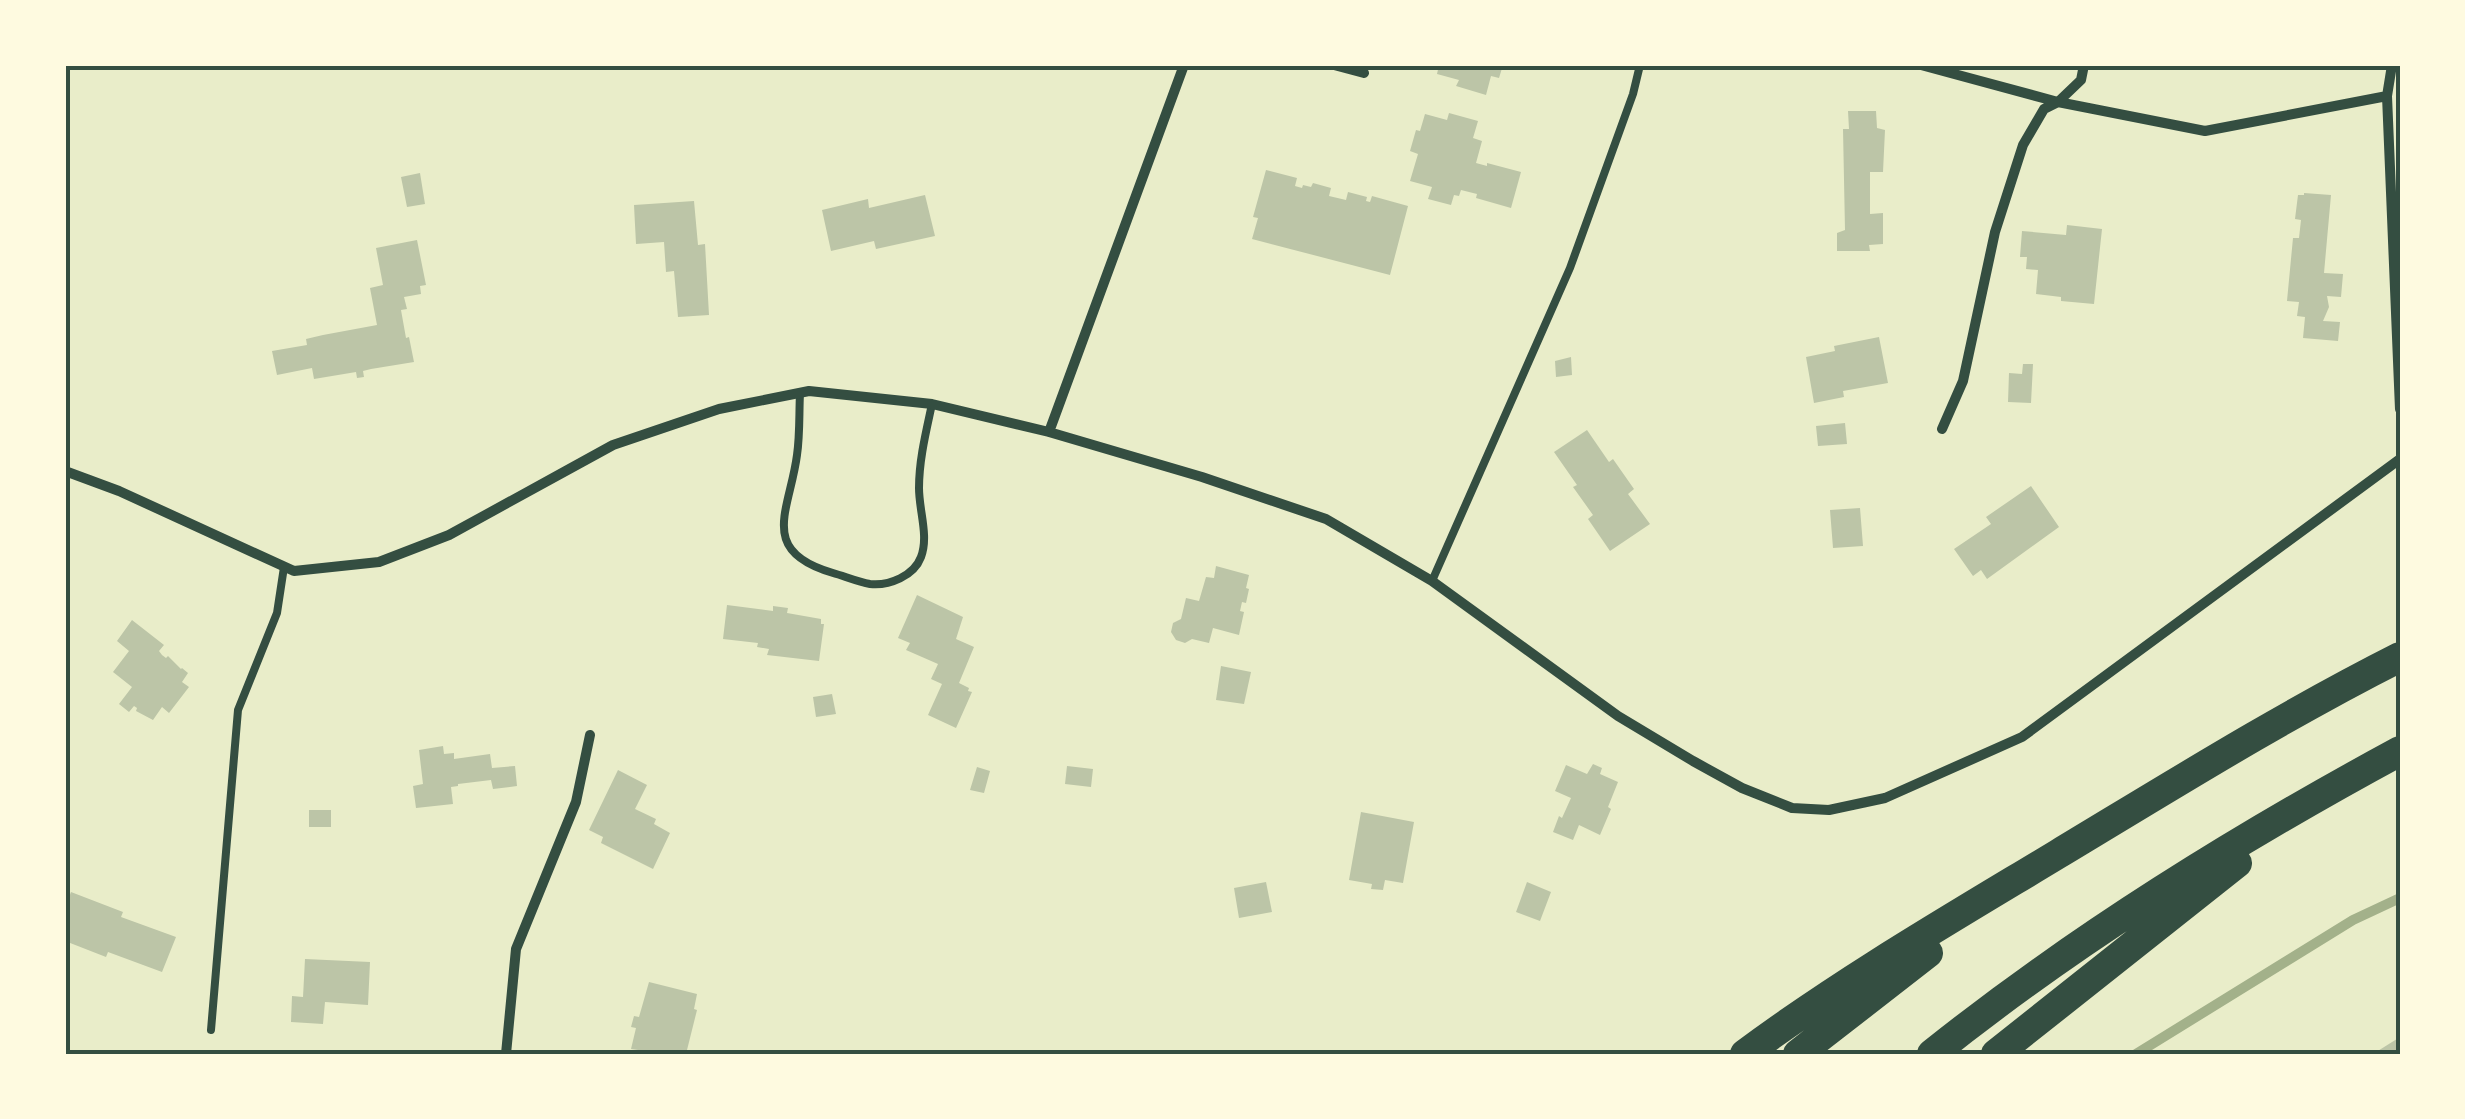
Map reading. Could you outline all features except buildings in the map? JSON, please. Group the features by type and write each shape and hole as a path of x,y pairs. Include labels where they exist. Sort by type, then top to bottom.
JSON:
{"highway":[{"path":"1745,1054 1861,973 2182,779 2400,657"},
{"path":"1932,1054 2129,912 2227,850 2400,751"},
{"path":"1798,1054 1990,907 2182,779"},
{"path":"1996,1054 2335,786"}],"street":[{"path":"1049,432 1184,65"},
{"path":"1334,65 1364,73"},
{"path":"1921,65 2058,102 2205,131 2387,96"},
{"path":"1942,429 1963,381 1995,232 2023,144 2044,109 2058,102 2080,80 2084,65"},
{"path":"2392,65 2387,96 2400,409"},
{"path":"65,472 119,491 294,571 379,562 449,535 613,445 719,409 810,391 932,404 1049,432 1326,519 1432,580 1618,716 1693,761 1742,788 1792,808 1829,810 1885,798 2022,737 2400,459"},
{"path":"506,1054 516,949 576,802 590,735"}],"lane":[{"path":"1432,580 1570,268 1640,65"},
{"path":"800,393 798,454 783,528 787,545 798,558 818,569 871,584 908,574 920,562 925,544 919,488 932,404"},
{"path":"211,1030 238,710 277,612 284,567"}],"waterway":[{"path":"2136,1054 2353,920 2400,898"}]}
